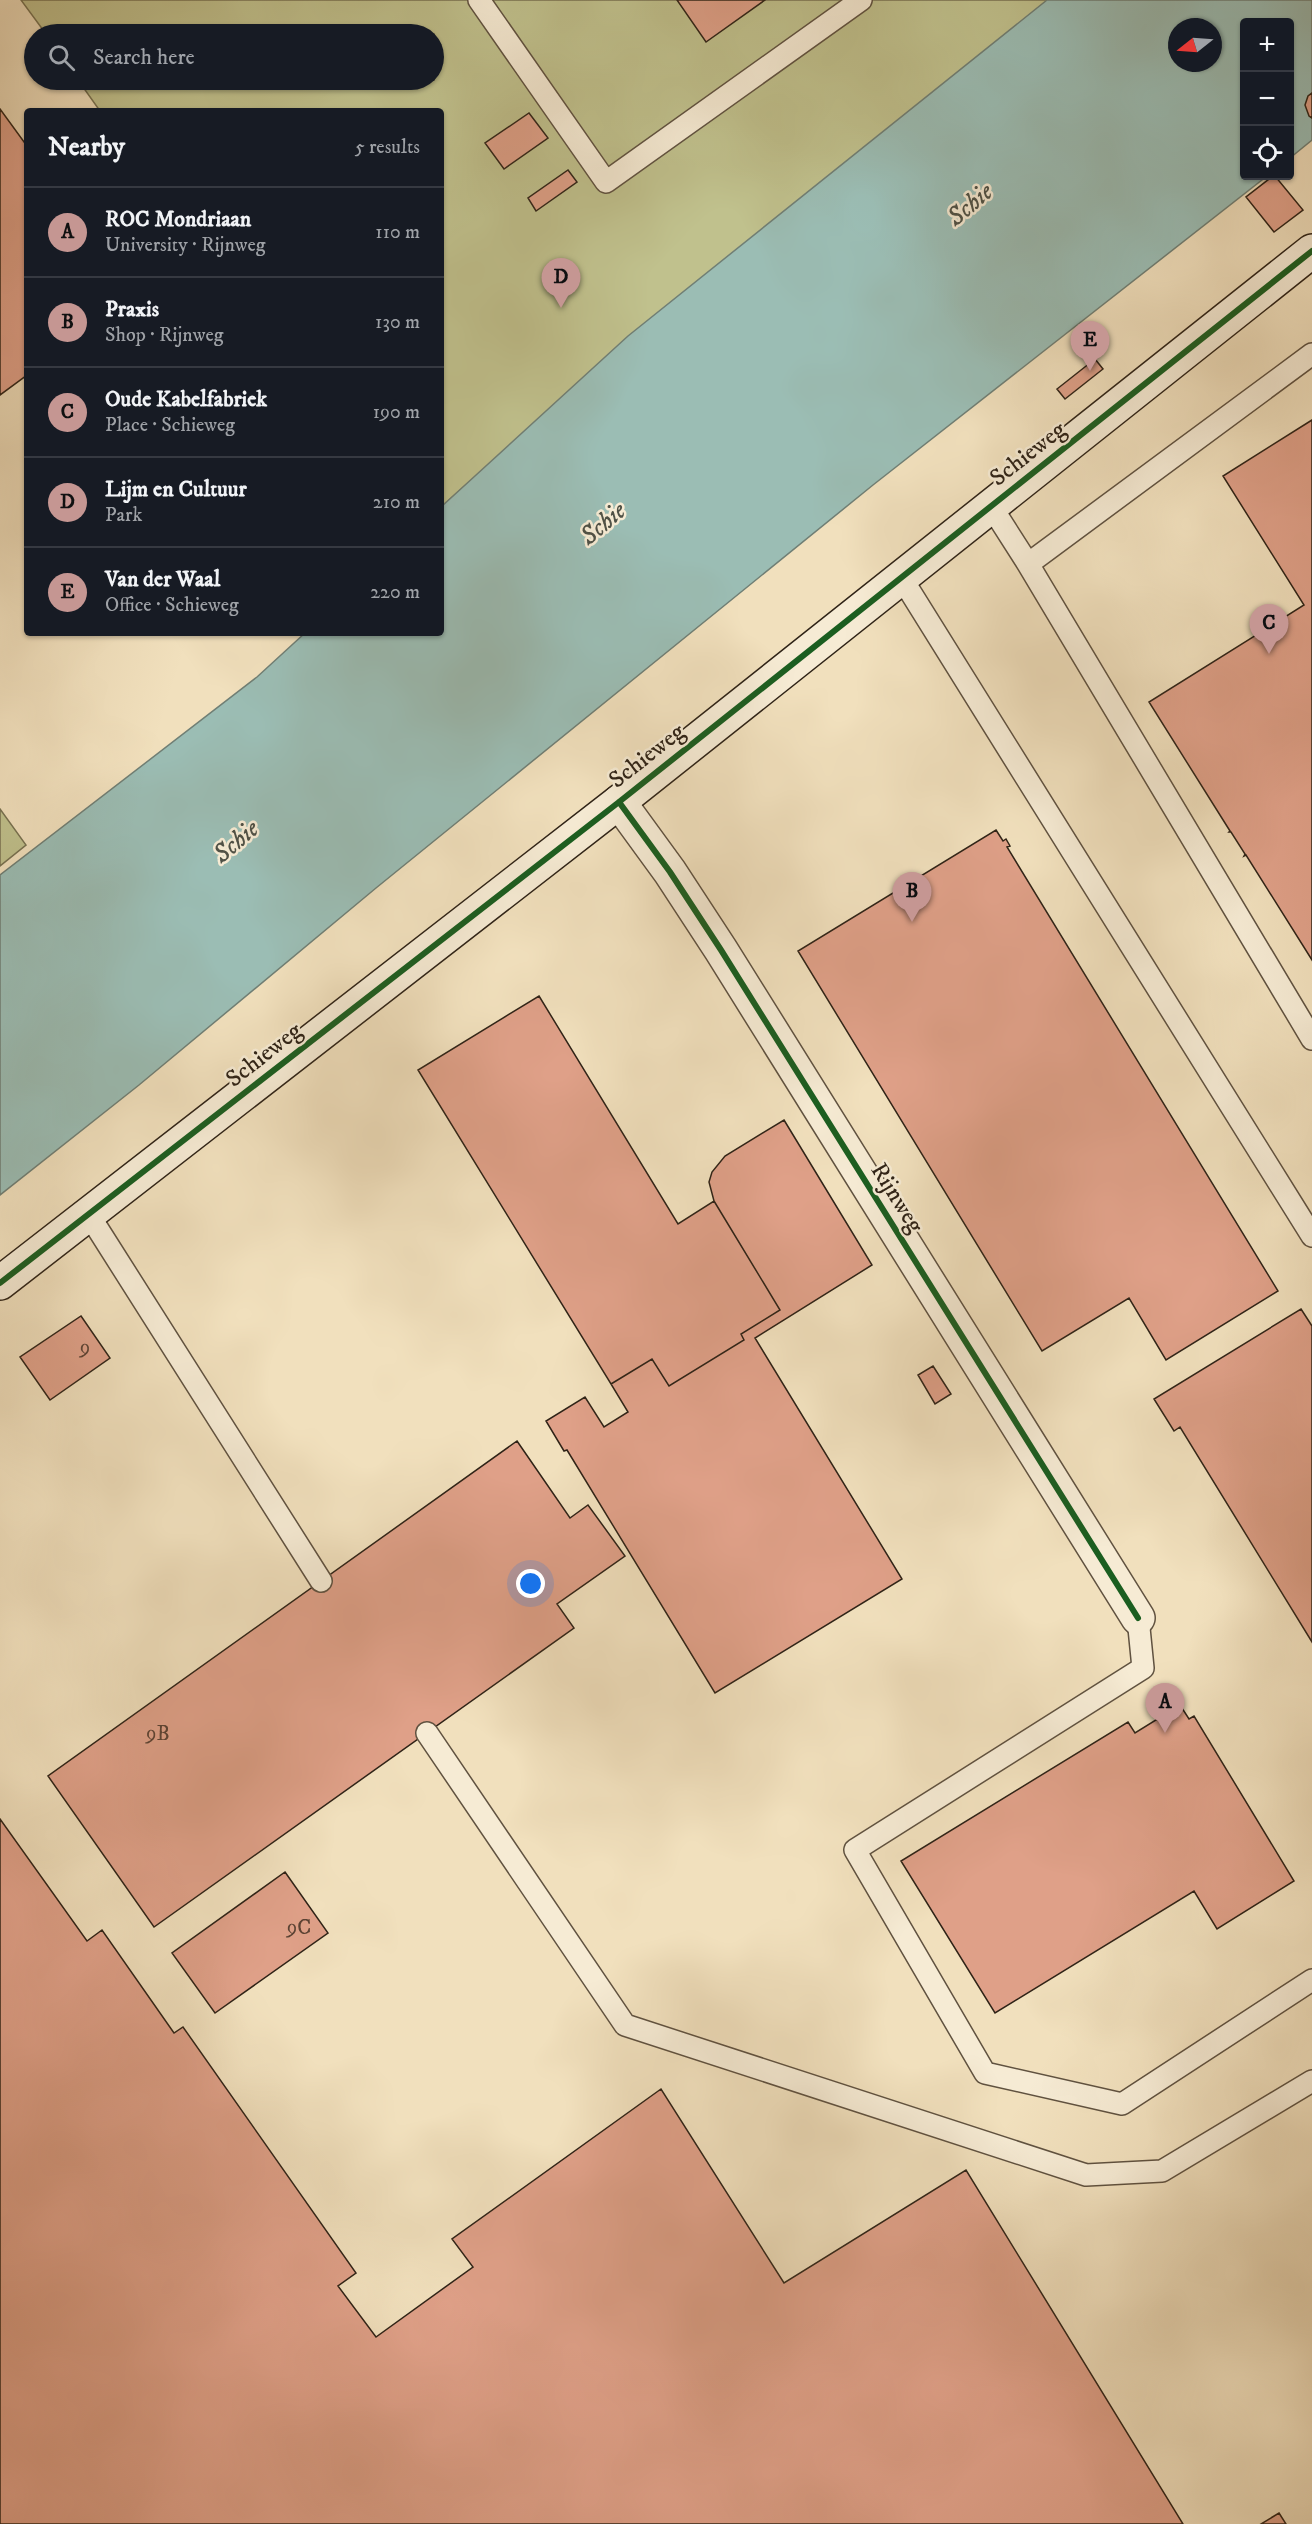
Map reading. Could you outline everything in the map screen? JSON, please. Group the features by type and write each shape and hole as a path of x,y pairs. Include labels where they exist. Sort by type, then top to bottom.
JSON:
{"street":[{"name":"Schieweg","path":"0,1283 619,802 1312,251"},
{"name":"Rijnweg","path":"619,802 670,872 708,931 1138,1618"}],"lane":[{"path":"479,0 606,182 861,0"},
{"path":"1028,564 1312,354"},
{"path":"992,506 1312,1039"},
{"path":"902,578 1312,1236"},
{"path":"89,1215 321,1581"},
{"path":"1138,1618 1143,1668 855,1850 984,2073 1122,2104 1312,1980"},
{"path":"427,1733 625,2025 1086,2175 1162,2171 1312,2081"}],"green space":[{"path":"21,0 1054,0 444,504 444,108 98,108 85,90 444,90 444,24 39,24"},
{"path":"0,809 26,845 0,866"}],"water":[{"name":"Schie","path":"1047,0 1312,0 1312,140 1294,155 1294,18 1240,18 1240,180 1262,180 873,485 376,888 139,1085 0,1195 0,875 257,677 302,636 444,636 444,504 628,336"}],"building":[{"path":"677,0 765,0 706,42"},
{"path":"1312,93 1312,118 1305,105 1308,96"},
{"path":"0,109 24,142 24,377 0,395"},
{"path":"529,113 548,138 504,169 485,143"},
{"path":"568,170 577,182 536,211 528,198"},
{"path":"1268,180 1278,180 1303,210 1274,232 1246,197"},
{"path":"1095,359 1103,369 1065,399 1057,389"},
{"path":"1312,420 1312,960 1246,855 1244,856 1245,854 1149,702 1304,605 1223,476"},
{"path":"996,830 1003,841 1006,839 1010,846 1007,847 1278,1291 1166,1360 1129,1298 1042,1351 798,951"},
{"path":"539,996 678,1224 714,1201 780,1310 741,1334 744,1340 669,1386 652,1359 611,1384 418,1070"},
{"path":"784,1120 872,1265 755,1338 902,1579 715,1693 567,1450 564,1451 546,1421 585,1397 604,1427 628,1412 611,1384 652,1359 669,1386 744,1340 741,1334 780,1310 714,1201 709,1182 712,1172 725,1156"},
{"path":"1301,1309 1312,1326 1312,1642 1180,1427 1174,1431 1154,1399"},
{"path":"81,1316 110,1358 50,1400 20,1357"},
{"path":"933,1366 951,1394 935,1404 918,1375"},
{"path":"517,1441 570,1518 588,1505 625,1556 557,1604 574,1628 154,1927 48,1776"},
{"path":"1180,1705 1189,1719 1194,1716 1294,1881 1217,1929 1194,1891 995,2013 901,1861 1128,1722 1135,1733"},
{"path":"0,1819 87,1941 102,1930 174,2033 183,2027 356,2273 338,2286 376,2337 473,2267 452,2239 661,2089 784,2283 966,2170 1183,2524 0,2524"},
{"path":"285,1872 328,1933 215,2013 172,1953"},
{"path":"1279,2513 1286,2524 1261,2524"}],"cycle path":[{"path":"0,1283 619,802 1312,251"},
{"path":"619,802 670,872 721,950 1138,1618"}],"place":[{"name":"Lijm en Cultuur","path":"561,308"},
{"name":"Van der Waal","path":"1090,371"},
{"name":"Oude Kabelfabriek","path":"1269,654"},
{"name":"Praxis","path":"912,922"},
{"name":"ROC Mondriaan","path":"1165,1733"}]}
